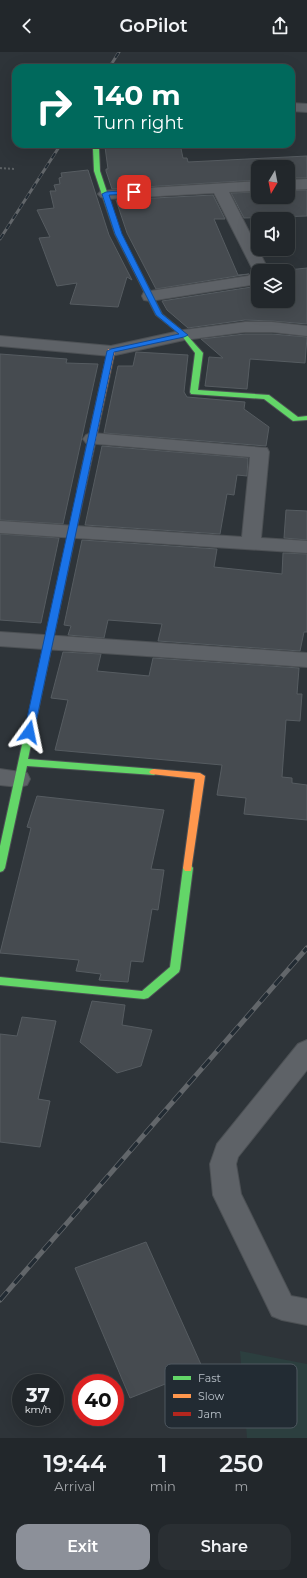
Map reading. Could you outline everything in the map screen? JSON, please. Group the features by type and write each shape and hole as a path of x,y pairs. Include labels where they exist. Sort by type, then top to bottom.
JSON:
{"street":[{"path":"295,107 307,108"},
{"path":"96,148 97,171 106,194 118,234 159,315 184,335 199,353 194,392 266,397 296,418 307,418"},
{"path":"295,185 307,184"},
{"path":"106,194 251,186"},
{"path":"219,188 257,264"},
{"path":"150,296 251,280"},
{"path":"0,341 111,351 184,335 245,328 272,327 307,331"},
{"path":"0,868 14,773 48,642 111,351"},
{"path":"92,439 260,452 251,543"},
{"path":"0,528 307,547"},
{"path":"0,639 307,660"},
{"path":"0,981 144,995 175,969 200,776 14,773"},
{"path":"307,1052 226,1152 223,1164 227,1195 282,1308 307,1312"}],"path":[{"path":"0,168 15,169"}],"shaded area":[{"path":"240,1351 307,1364 307,1438 247,1438 246,1428 297,1428 297,1364 241,1364"}],"building":[{"path":"105,148 181,148 183,158 187,158 188,162 307,156 307,178 295,178 295,160 251,160 251,180 112,189 106,169 108,169"},
{"path":"88,170 109,235 132,280 127,277 118,307 70,304 77,283 57,286 39,238 50,237 37,210 54,208 50,191 56,191 54,185 60,184 59,178 62,177 61,173"},
{"path":"307,190 307,216 295,216 295,212 251,212 251,218 244,218 231,193 251,192 251,204 295,204 295,191"},
{"path":"213,195 225,219 214,219 238,275 249,274 156,289 127,233 116,200"},
{"path":"307,268 307,324 245,320 188,328 167,310 162,301 251,287 251,308 295,308 295,269"},
{"path":"245,334 272,334 307,337 305,363 250,359 247,389 205,386 209,357 223,358 201,339"},
{"path":"136,352 188,355 184,392 187,397 245,402 244,409 269,427 266,446 104,433 118,366 133,366"},
{"path":"0,354 67,359 66,363 98,364 63,524 0,520"},
{"path":"102,446 248,458 247,476 237,475 234,495 227,494 220,534 85,525"},
{"path":"286,510 307,511 307,540 284,538"},
{"path":"0,534 59,538 41,623 0,620"},
{"path":"82,540 217,549 214,567 282,574 283,553 307,554 307,632 304,632 300,651 158,641 162,624 108,620 104,638 68,635 71,626 64,625"},
{"path":"63,652 101,654 97,671 149,676 153,658 299,668 297,694 302,694 300,721 286,720 282,777 292,778 292,783 307,785 307,820 244,814 246,798 217,795 222,765 55,750 68,700 51,698"},
{"path":"37,796 164,810 151,869 164,870 158,910 152,909 143,962 131,961 128,982 99,980 101,974 76,971 79,960 0,953 31,828 27,827"},
{"path":"92,1001 125,1005 122,1025 152,1030 141,1066 117,1073 80,1042"},
{"path":"22,1017 56,1021 38,1099 50,1101 40,1147 0,1142 0,1034 17,1036"},
{"path":"146,1242 201,1364 165,1364 165,1384 130,1398 124,1384 124,1374 120,1374 75,1268"}],"railway":[{"path":"112,64 119,52"},
{"path":"0,239 58,148"},
{"path":"0,1300 307,948"}],"traffic: fast":[{"path":"96,148 97,171 118,234 159,315 184,335 199,353 194,392 266,397 296,419 307,418"},
{"path":"0,868 54,616"},
{"path":"23,762 154,772"},
{"path":"0,981 144,995 175,969 188,868"}],"traffic: slow":[{"path":"81,490 111,351"},
{"path":"154,772 200,776 188,868"}],"traffic: jam":[{"path":"54,616 81,490"}],"route":[{"path":"29,732 111,351 184,335 159,315 118,234 106,194 134,192"}]}
